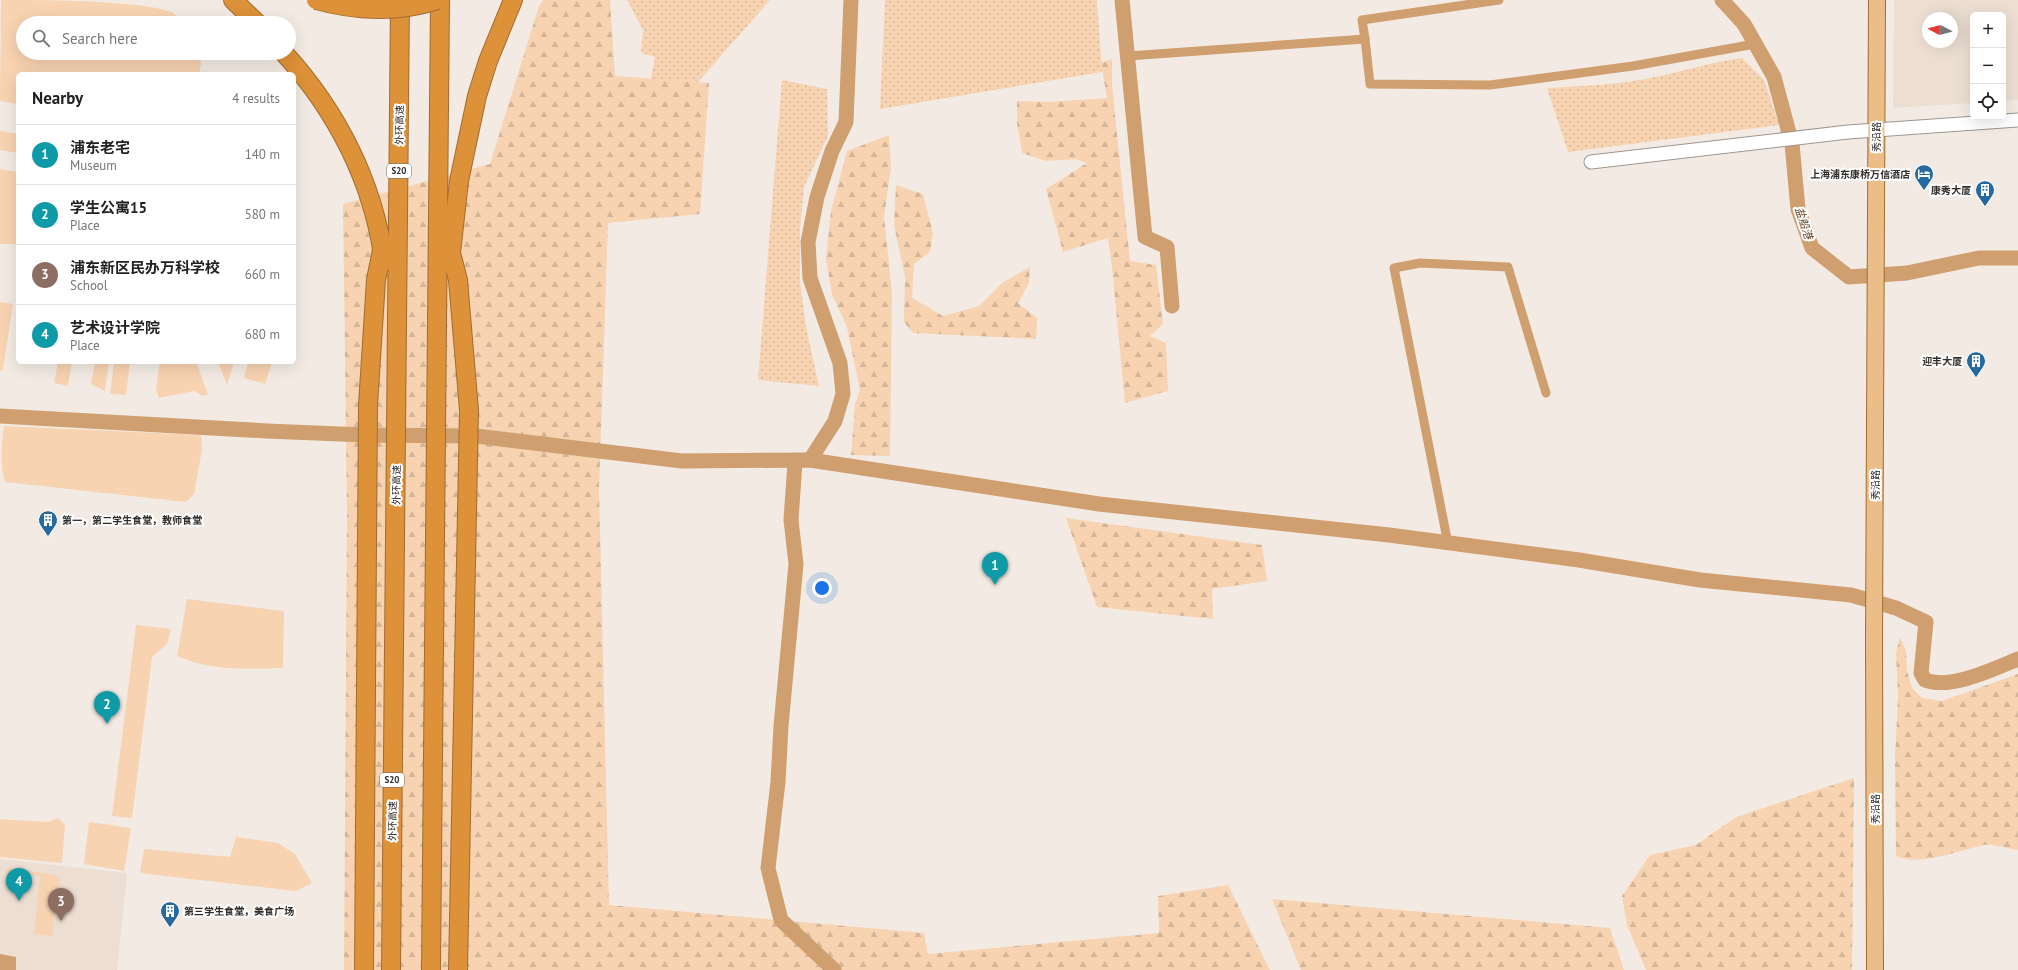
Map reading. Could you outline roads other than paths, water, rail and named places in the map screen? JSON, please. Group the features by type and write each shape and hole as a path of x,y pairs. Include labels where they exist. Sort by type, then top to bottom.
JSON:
{"highway":[{"path":"233,0 250,16"},
{"path":"240,0 251,16"},
{"path":"316,0 342,6 374,9 404,8 437,0"},
{"name":"外环高速","path":"390,970 400,0"},
{"path":"431,970 440,0"},
{"path":"458,970 468,410 458,280 451,253 459,181 474,110 488,61 513,0"},
{"path":"290,60 325,104 352,154 371,202 382,250 388,324 397,342"},
{"path":"364,970 368,405 376,280 382,250"},
{"path":"438,278 451,253"}],"main road":[{"name":"秀沿路","path":"1875,970 1874,639 1877,0"}],"street":[{"path":"1591,162 1760,141 1876,130 2018,120"}],"waterway":[{"path":"810,460 835,421 843,394 840,363 810,278 808,242 817,197 832,151 846,122 851,0"},
{"path":"1122,0 1145,237 1167,247 1172,306"},
{"path":"1365,39 1362,20 1499,0"},
{"name":"盐船港","path":"1722,0 1744,24 1774,77 1792,144 1798,209 1812,248 1849,277 1907,273 1979,258 2018,258"},
{"path":"1128,56 1365,39 1370,84 1490,85 1633,66 1755,44"},
{"path":"1448,544 1394,268 1420,263 1508,267 1546,393"},
{"path":"0,416 267,431 365,435 476,436 682,461 810,460 1099,504 1389,535 1579,560 1700,580 1851,595 1896,608 1926,622 1921,673 1925,680 1935,682 1947,682 1972,677 2018,659"},
{"path":"795,462 791,520 796,564 781,726 778,782 768,868 781,920 834,970"}],"place":[{"name":"上海浦东康桥万信酒店","path":"1924,191"},
{"name":"康秀大厦","path":"1985,207"},
{"name":"迎丰大厦","path":"1976,378"},
{"name":"第一，第二学生食堂，教师食堂","path":"48,537"},
{"name":"浦东老宅","path":"995,585"},
{"name":"学生公寓15","path":"107,724"},
{"name":"艺术设计学院","path":"19,901"},
{"name":"浦东新区民办万科学校","path":"61,921"},
{"name":"第三学生食堂，美食广场","path":"170,928"}]}
